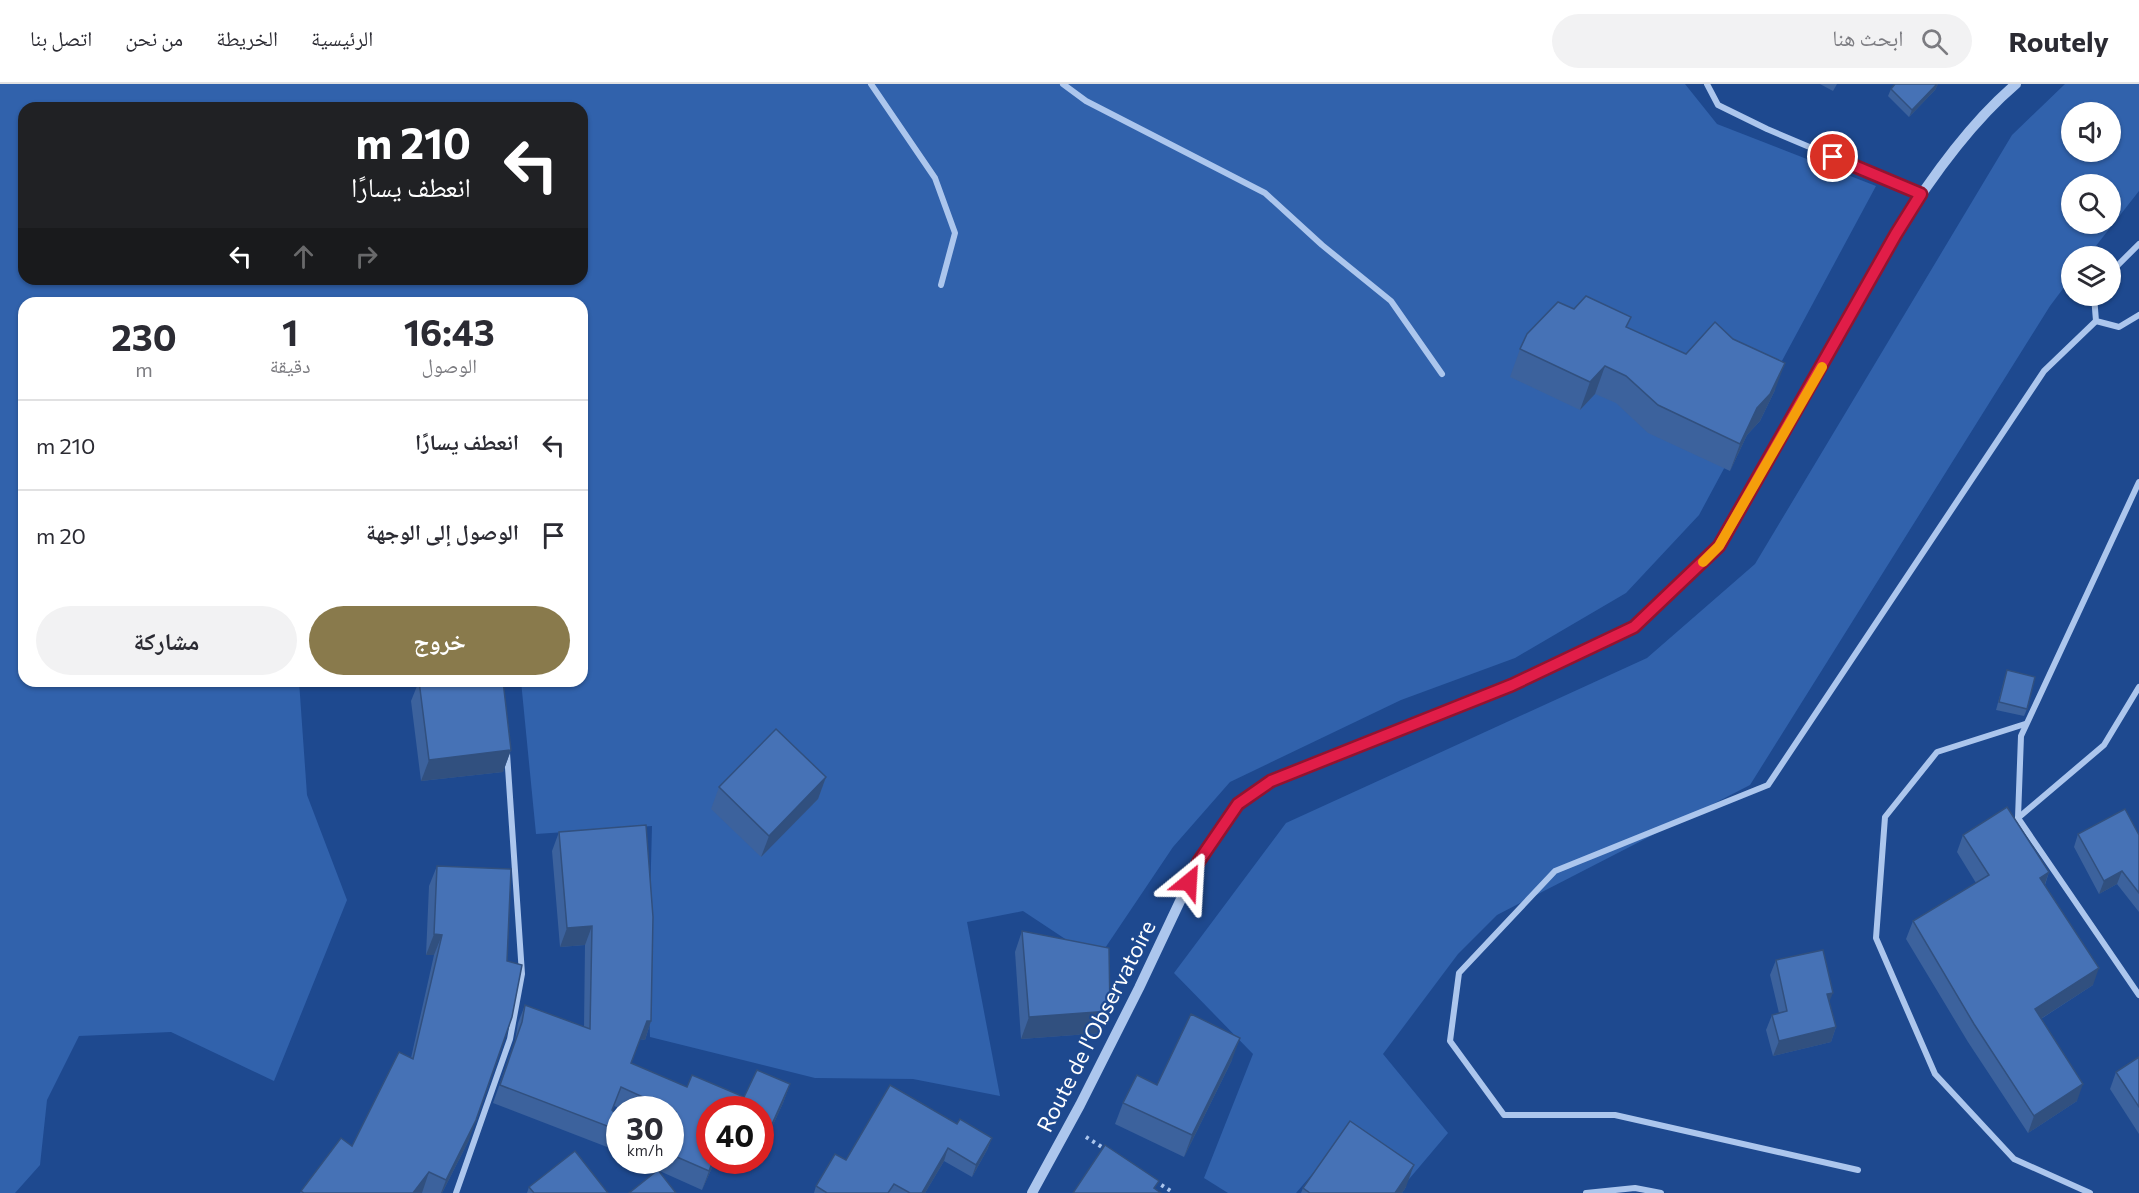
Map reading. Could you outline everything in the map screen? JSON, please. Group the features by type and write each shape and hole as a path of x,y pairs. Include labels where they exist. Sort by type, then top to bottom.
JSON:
{"street":[{"path":"871,84 935,178 955,233 941,285"},
{"path":"1062,84 1086,101 1265,193 1322,246 1391,300 1442,374"},
{"path":"1707,84 1718,105 1767,129 1921,194"},
{"name":"Route de l'Observatoire","path":"1032,1193 1139,988 1199,861 1238,804 1271,781 1512,685 1634,627 1719,546 1921,194 1992,104 2016,84"},
{"path":"2121,262 2139,244"},
{"path":"2095,306 2096,321"},
{"path":"2096,321 2120,327 2139,315"},
{"path":"1858,1170 1615,1115 1504,1115 1450,1041 1459,973 1555,871 1768,785 2044,371 2096,321"},
{"path":"2139,482 2020,736 2018,818 2139,995"},
{"path":"2018,818 2103,745 2139,687"},
{"path":"2025,724 1937,752 1885,817 1876,938 1935,1074 2014,1159 2090,1193"},
{"path":"456,1193 510,1040 522,974 506,746"},
{"path":"1586,1193 1635,1188 1661,1193"}],"path":[{"path":"1069,1126 1107,1150"},
{"path":"1146,1175 1174,1193"}],"shaded area":[{"path":"0,84 1685,84 1717,124 1876,186 1699,515 1626,593 1515,658 1401,700 1230,782 1173,847 1097,960 1023,911 967,922 1000,1096 913,1079 815,1078 650,1037 648,978 652,826 536,834 522,687 588,687 588,297 18,297 18,687 299,687 307,795 347,900 274,1081 171,1032 79,1036 47,1100 40,1165 15,1193 0,1193"},
{"path":"2065,84 2139,84 2139,191 2121,214 2121,174 2061,174 2061,234 2105,234 2096,246 2061,246 2061,291 1750,785 1497,915 1458,954 1383,1054 1448,1133 1404,1185 1338,1144 1296,1193 1228,1193 1204,1178 1253,1054 1174,973 1286,823 1647,658 1755,564 2012,135"}],"building":[{"path":"1895,84 1937,84 1912,110 1891,89"},
{"path":"1586,296 1631,317 1626,327 1686,354 1715,322 1733,339 1785,363 1770,394 1757,408 1740,444 1658,405 1626,376 1605,366 1590,382 1520,349 1527,334 1558,302 1574,309"},
{"path":"2007,670 2035,677 2027,709 1999,702"},
{"path":"420,687 504,687 511,750 429,760"},
{"path":"776,729 826,777 769,836 719,787"},
{"path":"2007,807 2049,872 2040,878 2099,968 2035,1009 2083,1084 2034,1116 1974,1024 1913,921 1989,875 1963,835"},
{"path":"2125,809 2139,835 2139,893 2122,871 2104,881 2078,834"},
{"path":"646,825 653,917 651,1021 647,1021 631,1063 687,1087 692,1075 742,1096 696,1096 696,1165 684,1160 684,1096 641,1096 621,1087 617,1096 606,1096 606,1126 500,1085 522,1022 525,1005 590,1029 592,926 567,928 559,832"},
{"path":"437,866 511,869 507,961 522,965 512,1017 476,1120 446,1180 429,1172 413,1193 304,1193 301,1191 341,1138 352,1146 399,1052 413,1059 442,935 434,934"},
{"path":"1022,931 1109,948 1110,1011 1029,1017"},
{"path":"1823,950 1833,993 1827,994 1836,1027 1779,1041 1772,1015 1787,1011 1776,960"},
{"path":"1191,1014 1240,1038 1192,1135 1123,1103 1137,1075 1157,1085"},
{"path":"2139,1057 2139,1107 2116,1072"},
{"path":"757,1070 790,1084 774,1120 774,1096 744,1096"},
{"path":"890,1085 957,1124 960,1119 992,1138 976,1165 948,1148 922,1193 910,1193 894,1184 888,1193 827,1193 816,1186 835,1154 846,1160"},
{"path":"1350,1121 1414,1165 1395,1193 1310,1193 1303,1188"},
{"path":"1105,1145 1159,1181 1154,1188 1161,1193 1073,1193"},
{"path":"575,1151 608,1193 534,1193 529,1187"},
{"path":"653,1174 661,1174 676,1193 629,1193"}],"slow traffic":[{"path":"1703,562 1719,546 1822,367"}],"route":[{"path":"1189,882 1199,861 1238,804 1271,781 1512,685 1634,627 1719,546 1921,194 1833,157"}]}
